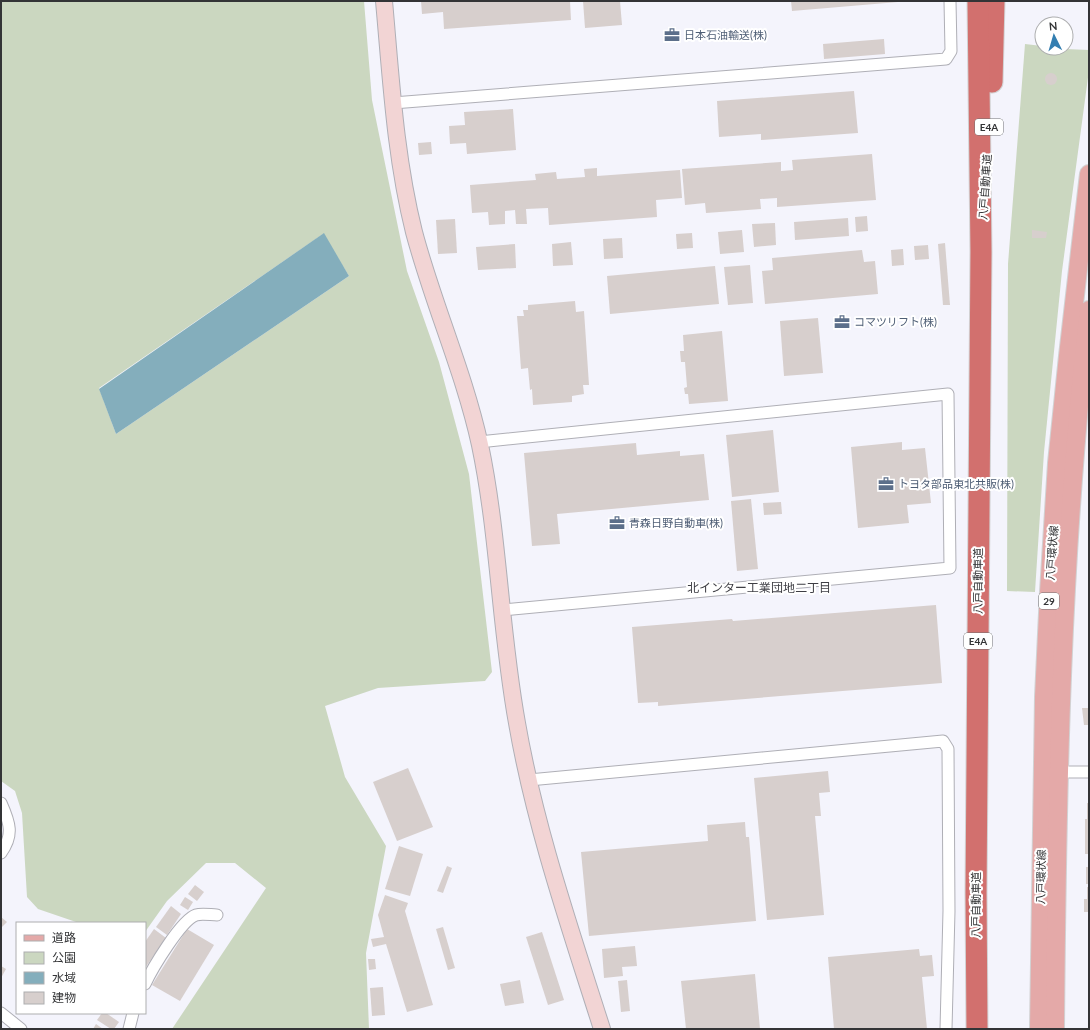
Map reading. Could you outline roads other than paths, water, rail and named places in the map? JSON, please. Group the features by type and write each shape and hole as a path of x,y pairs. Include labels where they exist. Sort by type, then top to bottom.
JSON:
{"highway":[{"name":"八戸自動車道","path":"977,1029 976,885 981,252 978,1"},
{"name":"八戸自動車道","path":"981,252 992,85 994,1"}],"main road":[{"name":"八戸環状線","path":"1039,1029 1044,697 1049,592 1059,448 1089,174"},
{"name":"八戸環状線","path":"1055,1029 1059,772 1065,593 1078,419 1089,310"}],"street":[{"path":"384,1 397,150 414,232 468,400 479,442 491,503 506,654 517,724 529,780 551,866 602,1029"},
{"path":"393,104 946,59 951,51 950,1"},
{"path":"479,442 948,394 950,568 502,610"},
{"path":"529,780 942,741 948,749 949,911 946,1029"},
{"path":"1059,772 1089,772"},
{"path":"1,803 9,820 9,842 1,854"},
{"path":"146,982 154,966 187,920 196,915 217,915"},
{"path":"1,1013 21,1029"},
{"path":"129,1029 134,1014"}],"water":[{"path":"324,233 349,276 116,434 99,389"}],"place":[{"name":"日本石油輸送(株)","path":"672,35"},
{"name":"コマツリフト(株)","path":"842,322"},
{"name":"トヨタ部品東北共販(株)","path":"886,484"},
{"name":"青森日野自動車(株)","path":"617,523"}],"district":[{"name":"北インター工業団地二丁目","path":"759,588"}]}
